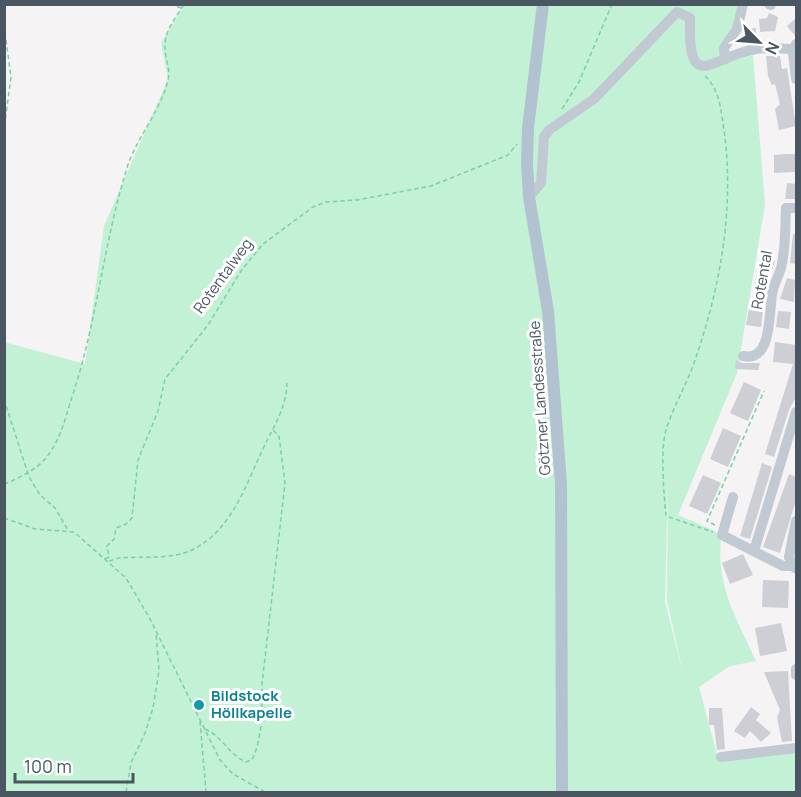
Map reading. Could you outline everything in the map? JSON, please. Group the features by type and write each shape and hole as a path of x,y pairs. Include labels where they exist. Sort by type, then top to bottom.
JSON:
{"main road":[{"name":"Götzner Landesstraße","path":"543,4 528,128 530,197 548,311 561,492 562,792"}],"street":[{"path":"724,59 724,48 737,29 743,4"},
{"path":"530,197 541,183 544,137 549,130 594,99 677,12 690,18 689,48 692,57 700,65 711,67 724,59 757,49 795,47 796,79"},
{"name":"Rotental","path":"742,356 751,357 758,353 769,331 772,291 781,267 786,207 796,208"},
{"path":"754,551 796,412"},
{"path":"733,497 723,532 783,566 794,568"},
{"path":"794,568 789,557 796,521"},
{"path":"796,669 796,675"},
{"path":"721,757 796,748"}],"path":[{"path":"170,4 182,8"},
{"path":"4,484 45,459 62,430 93,327 116,203 129,159 145,135 168,82 169,67 164,46 167,35 184,4"},
{"path":"561,110 579,82 612,4"},
{"path":"4,25 11,77 4,129"},
{"path":"700,65 700,72 714,86 719,102 726,149 729,195 721,260 697,352 665,432 664,494 666,516 723,532"},
{"name":"Rotentalweg","path":"105,559 109,556 106,546 114,539 116,528 121,528 132,518 138,460 158,411 169,371 208,325 241,271 263,244 313,207 340,200 357,201 431,186 508,155 518,141"},
{"path":"109,562 119,558 182,553 204,542 228,520 286,400 287,383"},
{"path":"723,532 707,521 764,391"},
{"path":"4,399 27,472 40,495 55,508 68,530 126,578 220,760 232,774 265,792"},
{"path":"205,728 217,734 235,757 246,762 252,760 259,746 262,714 261,684 285,483 279,436 273,430"},
{"path":"4,518 35,529 68,530"},
{"path":"126,792 131,763 146,733 153,708 159,671 156,633"},
{"path":"200,720 206,792"}],"green space":[{"path":"184,5 741,5 724,64 753,55 765,205 737,373 678,515 715,531 721,539 720,556 725,588 735,617 756,661 730,666 699,687 718,758 796,751 796,792 5,792 4,342 85,364 104,226 168,79 161,43","holes":["668,474 667,600 684,678 665,601"]}],"building":[{"path":"769,13 778,17 775,31 760,32 759,19 767,18"},
{"path":"796,18 796,37 787,26"},
{"path":"756,28 756,37 746,37 745,29"},
{"path":"766,56 780,56 782,69 787,68 796,126 779,130 775,109 780,104 775,84 772,85 768,76"},
{"path":"796,154 796,172 774,173 774,155"},
{"path":"787,183 796,184 796,199 785,199"},
{"path":"793,234 796,234 796,264 790,263"},
{"path":"761,256 775,261 765,291 754,287"},
{"path":"787,278 795,280 794,302 780,299"},
{"path":"749,309 763,311 761,327 746,325"},
{"path":"778,311 791,312 789,329 776,327"},
{"path":"775,342 796,345 796,397 789,410 774,457 765,454 793,364 773,362"},
{"path":"736,360 742,363 760,363 758,370 735,369"},
{"path":"744,382 761,390 748,421 730,413"},
{"path":"723,428 741,436 728,467 710,459"},
{"path":"762,463 772,467 750,539 740,536"},
{"path":"789,474 796,477 796,500 780,553 763,547"},
{"path":"703,475 721,483 707,514 689,506"},
{"path":"743,554 753,575 730,584 722,563"},
{"path":"763,580 789,581 788,608 762,607"},
{"path":"781,623 787,651 760,656 755,628"},
{"path":"788,671 792,741 782,742 777,718 780,710 764,672"},
{"path":"751,707 760,714 756,720 771,733 761,742 750,731 745,738 734,731"},
{"path":"709,708 722,708 725,749 717,750 714,725 709,725"}],"place":[{"name":"Bildstock Höllkapelle","path":"199,705"}]}
